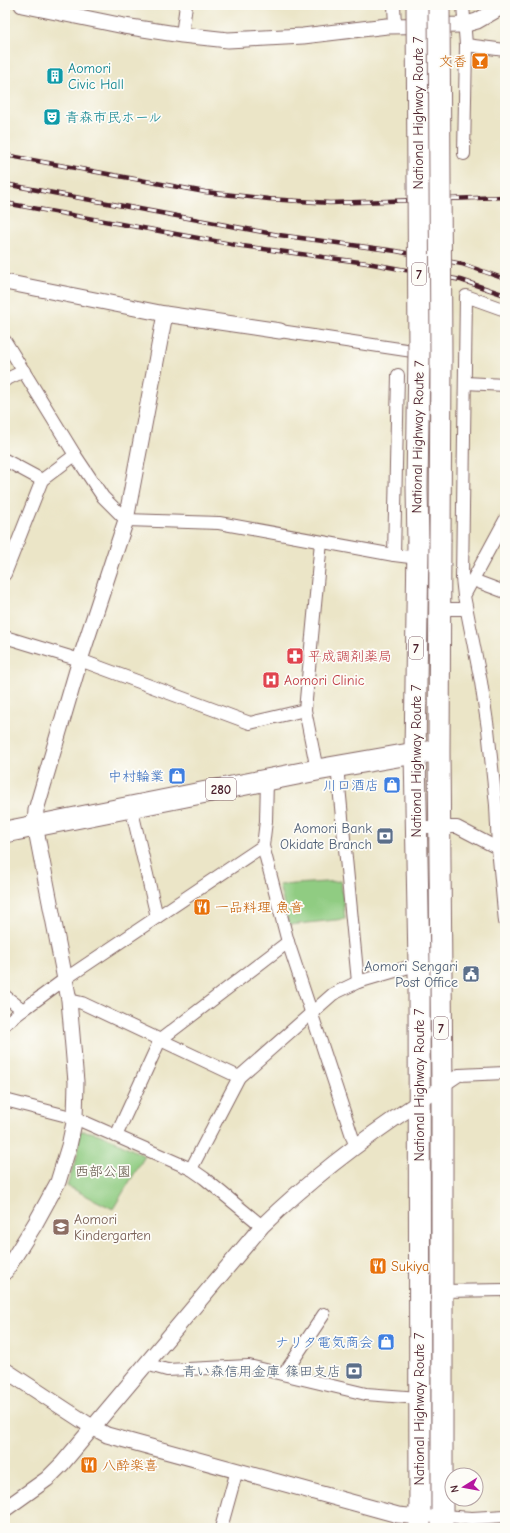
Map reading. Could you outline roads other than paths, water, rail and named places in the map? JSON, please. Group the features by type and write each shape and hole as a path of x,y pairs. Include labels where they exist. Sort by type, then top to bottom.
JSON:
{"highway":[{"name":"National Highway Route 7","path":"417,5 420,352 417,487 418,551 415,753 419,964 420,1523"},
{"name":"National Highway Route 7","path":"439,5 441,354 439,826 442,1087 442,1522"},
{"name":"280","path":"5,832 327,768 415,753 439,752"}],"street":[{"path":"22,5 124,26 228,40 303,36 395,26 463,25 477,21 505,5"},
{"path":"182,35 186,5"},
{"path":"394,5 395,26"},
{"path":"462,5 466,45 464,154"},
{"path":"466,45 505,50"},
{"path":"5,282 165,314 420,352"},
{"path":"505,310 466,296 462,578 466,609 482,690 501,850 505,922"},
{"path":"5,1272 39,1218 58,1182 69,1146 75,1118 76,1082 69,1000 35,825 36,810 80,660 126,520 165,314"},
{"path":"7,347 24,371 75,455 103,497 126,520 219,523 394,555 418,551"},
{"path":"5,380 24,371"},
{"path":"394,555 398,375"},
{"path":"465,383 505,384"},
{"path":"5,574 8,556 42,480 75,455"},
{"path":"5,460 42,480"},
{"path":"464,596 505,520"},
{"path":"321,542 305,710 327,768 358,982"},
{"path":"473,580 505,592"},
{"path":"440,609 466,609"},
{"path":"5,637 80,660 250,723 305,710"},
{"path":"268,780 263,846 288,942 355,1145"},
{"path":"496,805 505,796"},
{"path":"131,806 157,917"},
{"path":"416,827 457,827 501,850"},
{"path":"5,1024 65,979 263,846"},
{"path":"116,1136 160,1040 288,942"},
{"path":"191,1169 239,1077 334,994 358,982 419,964"},
{"path":"5,996 23,1010"},
{"path":"69,1000 82,1003 239,1077"},
{"path":"5,1509 47,1479 62,1464 262,1226 311,1181 355,1145 459,1075 505,1073"},
{"path":"5,1100 75,1118 191,1169 262,1226"},
{"path":"442,1291 460,1289 505,1290"},
{"path":"284,1374 324,1314"},
{"path":"146,1364 167,1370 249,1366 366,1394 419,1398"},
{"path":"5,1370 92,1427 107,1435 398,1515 420,1523 505,1516"},
{"path":"221,1528 237,1470"}],"railway":[{"path":"5,155 205,192 269,199 330,203 505,197"},
{"path":"5,184 279,235 396,251 462,264 505,279"},
{"path":"5,203 242,246 367,263 461,280 505,295"}],"place":[{"name":"文香","path":"480,61"},
{"name":"Aomori Civic Hall","path":"55,76"},
{"name":"青森市民ホール","path":"52,117"},
{"name":"平成調剤薬局","path":"295,656"},
{"name":"Aomori Clinic","path":"271,680"},
{"name":"中村輪業","path":"177,776"},
{"name":"川口酒店","path":"392,785"},
{"name":"Aomori Bank Okidate Branch","path":"385,836"},
{"name":"一品料理 魚音","path":"202,907"},
{"name":"Aomori Sengari Post Office","path":"471,974"},
{"name":"Aomori Kindergarten","path":"61,1227"},
{"name":"Sukiya","path":"378,1266"},
{"name":"ナリタ電気商会","path":"386,1342"},
{"name":"青い森信用金庫 篠田支店","path":"354,1371"},
{"name":"八酔楽喜","path":"89,1465"}],"park label":[{"name":"西部公園","path":"103,1171"}]}
